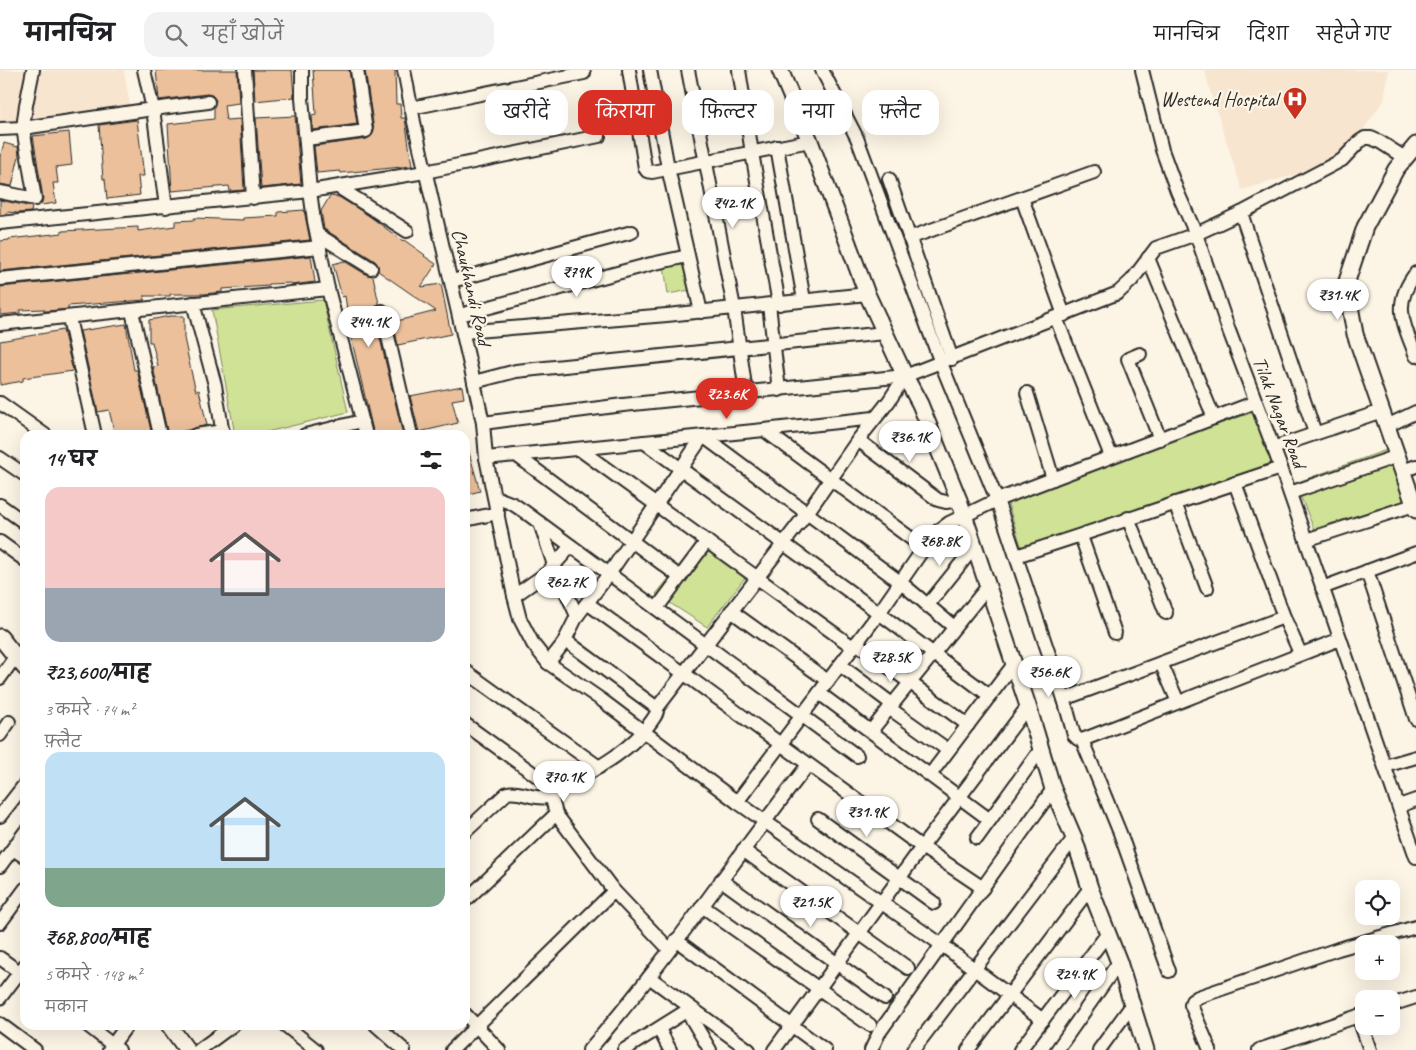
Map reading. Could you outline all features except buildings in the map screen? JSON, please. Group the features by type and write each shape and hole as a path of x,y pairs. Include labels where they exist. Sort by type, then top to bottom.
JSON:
{"street":[{"path":"0,192 35,200 23,128 33,70"},
{"path":"144,70 152,109 166,206"},
{"path":"245,70 253,198"},
{"path":"302,70 302,98 310,191 318,240 328,288 365,430"},
{"path":"306,139 366,131 357,70"},
{"name":"Chaukhandi Road","path":"404,70 425,172 464,332 482,423 486,458 514,596 520,619 533,644 548,662 737,802 942,945 1043,1020"},
{"path":"629,70 645,168 649,172 810,140"},
{"path":"650,70 668,168 701,312"},
{"path":"688,70 734,308 746,393"},
{"path":"740,70 774,305 774,344 780,390"},
{"path":"780,70 810,140 867,294 920,404 965,516 1028,706 1053,789 1074,838 1090,888 1119,962 1145,1049"},
{"path":"822,70 858,138 946,361 998,500 1064,699 1074,735 1082,740 1120,833 1169,971"},
{"name":"Tilak Nagar Road","path":"1142,70 1162,150 1196,234 1228,328 1290,493 1416,857"},
{"path":"411,108 584,73"},
{"path":"0,129 23,128 208,102"},
{"path":"0,223 253,198 338,187 425,172 599,136"},
{"path":"482,423 623,405 905,376 1118,294 1132,280 1156,248 1196,234 1241,213 1342,160 1365,138 1371,138 1380,142 1405,158"},
{"path":"1306,540 1415,508 1409,469 1398,456 1387,426 1356,334 1346,284 1365,227 1396,169 1416,145"},
{"path":"777,147 804,300"},
{"path":"909,238 1094,172"},
{"path":"889,179 946,361"},
{"path":"338,187 407,231"},
{"path":"1022,198 1060,316 1111,456"},
{"path":"1241,213 1315,433"},
{"path":"452,281 632,232"},
{"path":"0,279 318,240 371,268"},
{"path":"460,315 651,264 688,256"},
{"path":"1148,258 1214,418"},
{"path":"1416,273 1407,285 1401,308 1404,324 1416,356"},
{"path":"0,324 69,318 328,288"},
{"path":"464,332 701,312 867,294"},
{"path":"193,303 215,385 222,430"},
{"path":"132,311 159,430"},
{"path":"382,311 410,430"},
{"path":"69,318 94,430"},
{"path":"474,382 516,371 885,333"},
{"path":"1140,354 1128,359 1160,439"},
{"path":"470,827 507,793 513,791 537,798 547,797 599,767 624,750 644,732 656,715 657,708 807,513 830,477 889,401 905,376"},
{"path":"1027,393 1053,479"},
{"path":"737,802 879,613 924,548 938,531 948,523 998,500 1256,402"},
{"path":"0,403 38,430"},
{"path":"1273,448 1382,411"},
{"path":"1387,426 1416,412"},
{"path":"486,458 874,418"},
{"path":"325,430 362,421"},
{"path":"764,430 924,548"},
{"path":"548,662 565,640 577,616 609,574 703,436"},
{"path":"703,436 900,582 954,627"},
{"path":"858,440 938,500 946,502 959,500"},
{"path":"644,442 990,696"},
{"path":"579,449 968,725"},
{"path":"516,455 680,577"},
{"path":"1290,493 1398,456"},
{"path":"0,458 20,471"},
{"path":"1016,556 1081,536 1128,518 1281,468"},
{"path":"1235,483 1284,616 1300,653"},
{"path":"495,496 513,504 540,523 857,756"},
{"path":"1175,503 1206,588"},
{"path":"0,505 20,519"},
{"path":"470,519 498,513"},
{"path":"1128,518 1166,613"},
{"path":"540,523 554,565 577,616"},
{"path":"1081,536 1115,633"},
{"path":"657,608 707,541"},
{"path":"0,542 20,556"},
{"path":"514,596 547,573 571,546"},
{"path":"927,606 975,546"},
{"path":"1322,588 1416,553"},
{"path":"1367,571 1416,719"},
{"path":"871,731 932,653 988,586"},
{"path":"587,603 808,765 922,847 983,888"},
{"path":"731,611 828,681"},
{"path":"1064,699 1284,616"},
{"path":"0,637 20,663 0,678"},
{"path":"1082,740 1300,653 1340,639"},
{"path":"565,640 657,708"},
{"path":"1161,663 1178,702"},
{"path":"930,775 1014,664"},
{"path":"840,665 948,750"},
{"path":"470,675 599,767"},
{"path":"819,693 990,820"},
{"path":"774,1050 922,847 1028,706"},
{"path":"0,735 9,722"},
{"path":"470,728 548,784 556,814 614,891 673,945 793,1026 825,1050"},
{"path":"977,838 1041,749"},
{"path":"1385,766 1416,756"},
{"path":"591,1049 622,1013 764,821 808,765"},
{"path":"871,1050 879,1033 1053,789"},
{"path":"0,816 20,790"},
{"path":"1399,806 1416,800"},
{"path":"470,896 556,814"},
{"path":"818,819 934,903"},
{"path":"913,1050 1074,838"},
{"path":"0,866 20,839"},
{"path":"13,849 20,854"},
{"path":"743,850 908,968"},
{"path":"721,880 885,998"},
{"path":"968,1050 1090,888"},
{"path":"452,1050 614,891"},
{"path":"0,923 20,896"},
{"path":"702,906 870,1025"},
{"path":"1210,1050 1191,1005 1192,1001 1338,949 1416,927"},
{"path":"1020,1050 1108,933"},
{"path":"0,958 20,969"},
{"path":"1057,1050 1119,962"},
{"path":"0,998 20,975"},
{"path":"648,977 689,1010 749,1050"},
{"path":"1400,1002 1416,997"},
{"path":"1099,1050 1132,1005"},
{"path":"628,1049 689,1010"},
{"path":"689,1010 710,1050"},
{"path":"1260,1050 1291,1045 1355,1018"},
{"path":"470,1019 499,1050"},
{"path":"0,1024 34,1050"},
{"path":"659,1029 670,1050"},
{"path":"93,1030 113,1048 124,1030"},
{"path":"172,1030 187,1050"},
{"path":"199,1050 226,1030"},
{"path":"291,1030 316,1050"},
{"path":"382,1030 404,1050"},
{"path":"1366,1035 1370,1050"}],"shaded area":[{"path":"0,70 124,70 130,106 0,125"},
{"name":"Westend Hospital","path":"1205,70 1389,70 1384,100 1356,140 1332,164 1242,190"}],"green space":[{"path":"683,254 690,290 668,294 663,258"},
{"path":"323,300 348,412 275,430 234,430 212,310"},
{"path":"1254,412 1272,465 1022,549 1007,501 1134,453"},
{"path":"1389,449 1406,500 1314,529 1295,483"},
{"path":"702,538 750,571 707,627 656,594"}],"place":[{"name":"Westend Hospital","path":"1295,120"}]}
